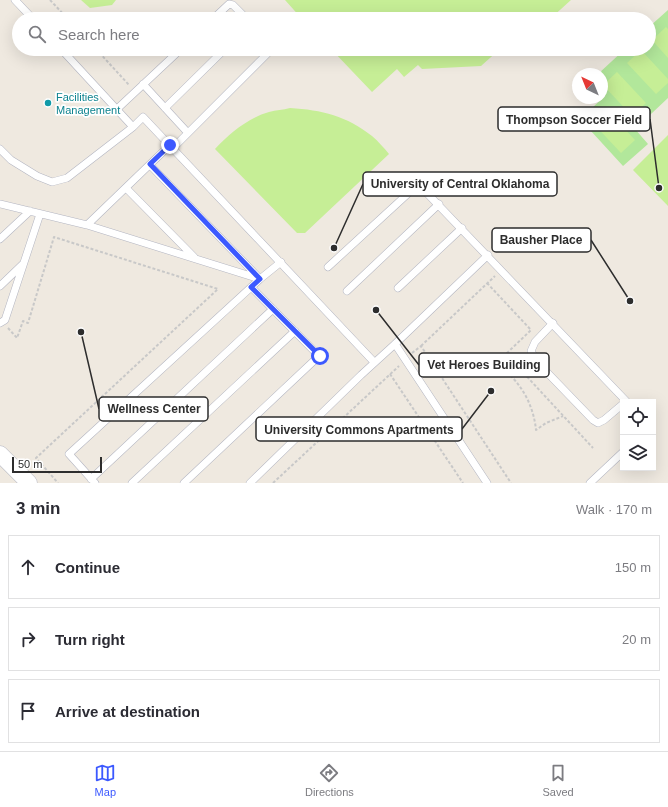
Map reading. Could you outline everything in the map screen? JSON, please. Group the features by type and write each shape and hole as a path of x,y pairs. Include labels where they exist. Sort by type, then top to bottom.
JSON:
{"street":[{"path":"0,454 29,483"}],"lane":[{"path":"15,0 26,12"},
{"path":"220,12 229,4 233,5 240,12"},
{"path":"68,56 133,127"},
{"path":"117,109 173,56"},
{"path":"165,108 218,56"},
{"path":"87,225 150,164 188,133 265,56"},
{"path":"143,84 188,133"},
{"path":"0,149 12,160 37,176 52,182 67,178 133,127 143,117 374,362"},
{"path":"150,164 260,279"},
{"path":"126,188 196,259"},
{"path":"328,267 413,189 423,188 553,323 622,399"},
{"path":"0,204 87,225 260,279"},
{"path":"348,291 439,204"},
{"path":"0,239 30,211"},
{"path":"0,323 5,320 40,214"},
{"path":"398,288 462,228"},
{"path":"250,483 374,362 395,344 488,255"},
{"path":"273,309 93,481 69,454 251,287 281,262"},
{"path":"0,286 24,263"},
{"path":"184,483 320,356 251,287"},
{"path":"553,323 535,342 531,351 538,363 593,420 598,423 604,420 620,406"},
{"path":"132,483 295,331"},
{"path":"395,344 487,483"},
{"path":"590,483 620,455"}],"path":[{"path":"50,0 61,12"},
{"path":"102,56 135,92"},
{"path":"8,328 17,338 23,322 28,323 54,238 218,289 36,458 58,483"},
{"path":"273,483 502,270"},
{"path":"420,346 510,483"},
{"path":"508,356 503,360 495,362 512,377 524,394 534,415 536,430 546,423 563,416"},
{"path":"390,374 463,483"}],"green space":[{"path":"81,0 116,0 112,5 90,8"},
{"path":"285,0 571,0 558,12 296,12"},
{"path":"668,10 668,98 635,129 648,144 623,166 580,119 596,104 608,104 608,68 604,68 617,56 656,56 656,21"},
{"path":"666,27 668,29 668,58 656,44 656,36"},
{"path":"338,56 492,56 481,66 422,69 418,65 404,77 397,69 372,92"},
{"path":"635,56 647,56 668,79 668,83 656,94 627,63"},
{"path":"617,72 646,103 632,116 608,90 608,80"},
{"path":"290,108 323,112 353,123 379,142 389,154 305,233 297,233 215,149 233,132 254,118 269,112"},
{"path":"606,109 635,140 621,153 592,122"},
{"path":"668,135 668,206 633,170"}],"place":[{"name":"Facilities Management","path":"48,103"},
{"name":"Thompson Soccer Field","path":"659,188"},
{"name":"University of Central Oklahoma","path":"334,248"},
{"name":"Bausher Place","path":"630,301"},
{"name":"Vet Heroes Building","path":"376,310"},
{"name":"Wellness Center","path":"81,332"},
{"name":"University Commons Apartments","path":"491,391"}],"route":[{"path":"170,145 150,164 260,279 251,287 320,356"}]}
